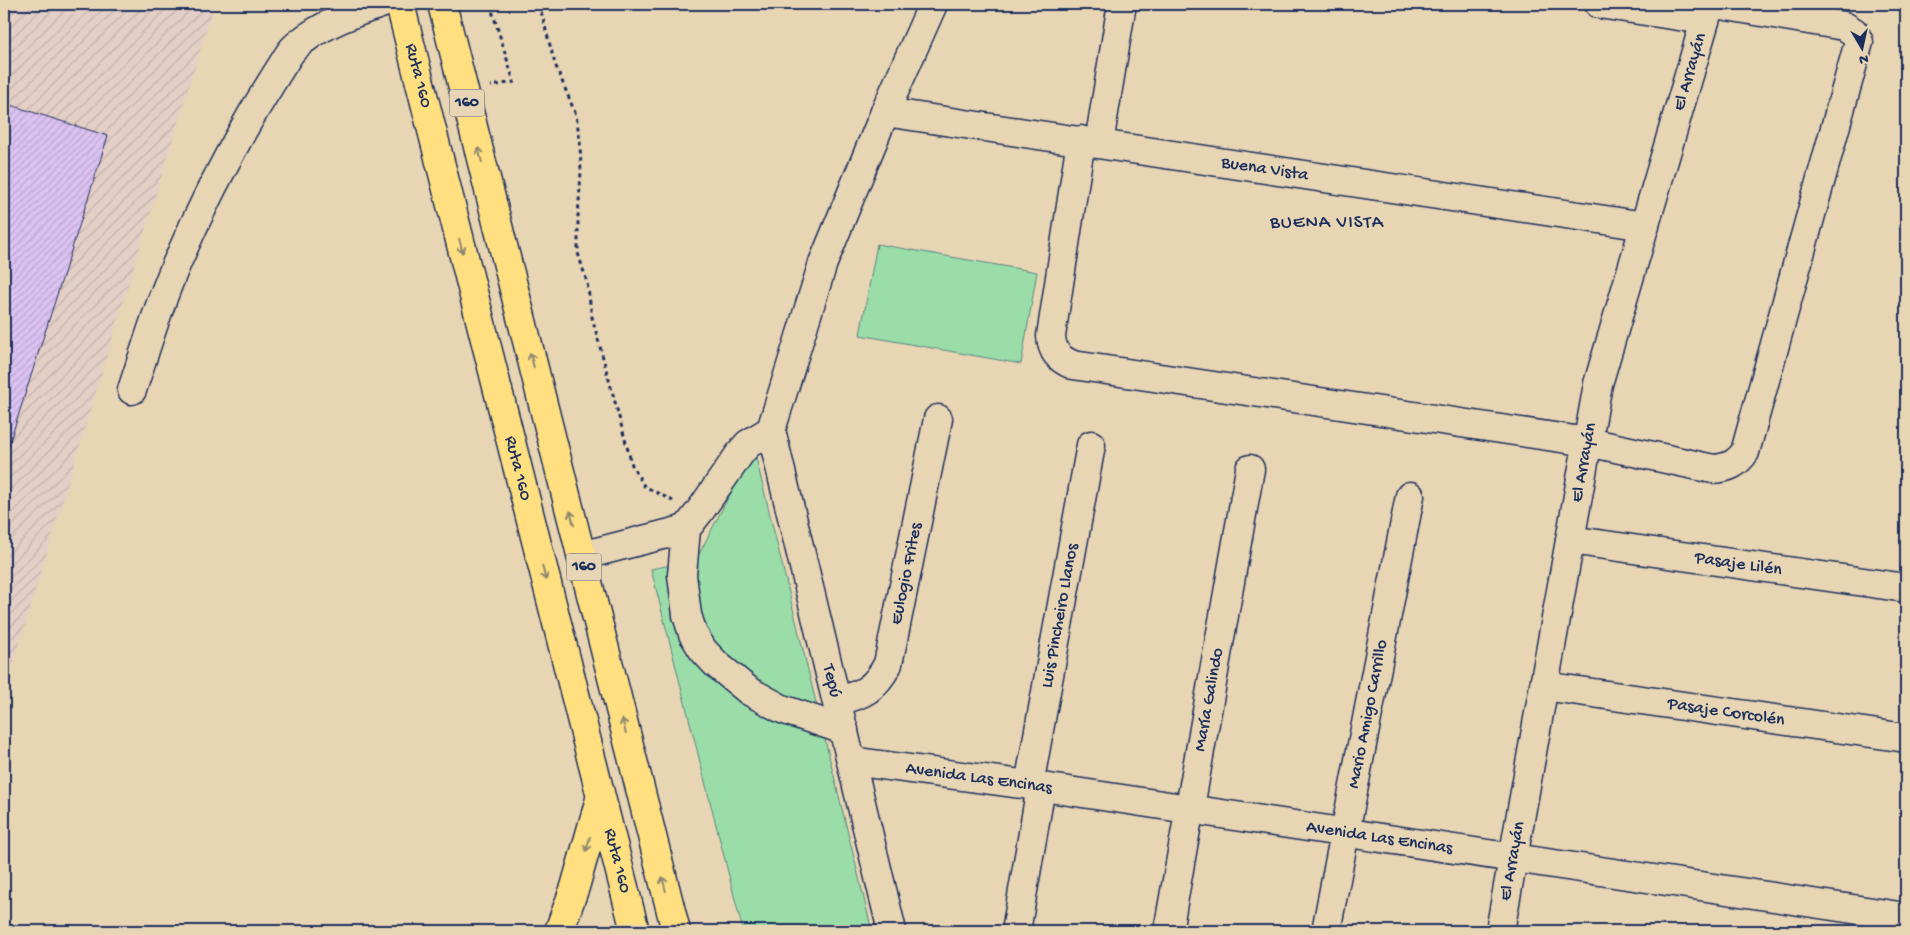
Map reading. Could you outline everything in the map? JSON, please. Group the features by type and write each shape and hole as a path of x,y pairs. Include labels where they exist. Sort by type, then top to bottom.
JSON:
{"highway":[{"name":"Ruta 160","path":"400,4 635,931"},
{"name":"160","path":"442,4 676,931"},
{"path":"559,931 575,887 601,798"}],"street":[{"path":"132,390 163,298 197,217 225,161 293,48 318,31 345,17 381,4"},
{"path":"844,730 805,718 765,701 734,680 703,650 693,634 684,597 682,567 686,529 748,444 771,430 808,305 823,263 885,112 933,4"},
{"path":"1122,4 1090,142 1051,336 1054,352 1065,362 1072,365 1588,442 1713,469 1724,468 1734,464 1745,452 1748,444 1859,42 1854,32 1844,26 1710,9 1599,4"},
{"name":"El Arrayán","path":"1500,931 1598,384 1710,9"},
{"name":"Buena Vista","path":"885,112 1645,226"},
{"name":"Eulogio Frites","path":"837,701 866,691 882,676 888,664 938,419"},
{"name":"Tepú","path":"771,430 892,931"},
{"name":"Luis Pincheiro Llanos","path":"1016,931 1035,786 1091,445"},
{"name":"María Galindo","path":"1168,931 1250,469"},
{"name":"Mario Amigo Carrillo","path":"1326,931 1410,496"},
{"path":"581,556 686,529"},
{"name":"Pasaje Lilén","path":"1570,540 1906,588"},
{"name":"Pasaje Corcolén","path":"1544,686 1906,738"},
{"name":"Avenida Las Encinas","path":"851,761 1035,786 1906,917"}],"path":[{"path":"464,91 514,82 490,4"},
{"path":"539,4 555,64 576,115 580,141 581,172 578,253 586,282 592,317 632,465 644,486 673,501 686,529"}],"shaded area":[{"path":"4,4 214,4 13,664 4,664"}],"green space":[{"path":"877,244 1037,272 1021,364 860,335"},
{"path":"756,458 872,931 743,931 651,569 696,560 747,461"}],"building":[{"path":"4,103 108,136 4,460"}],"district":[{"name":"BUENA VISTA","path":"1327,223"}]}
